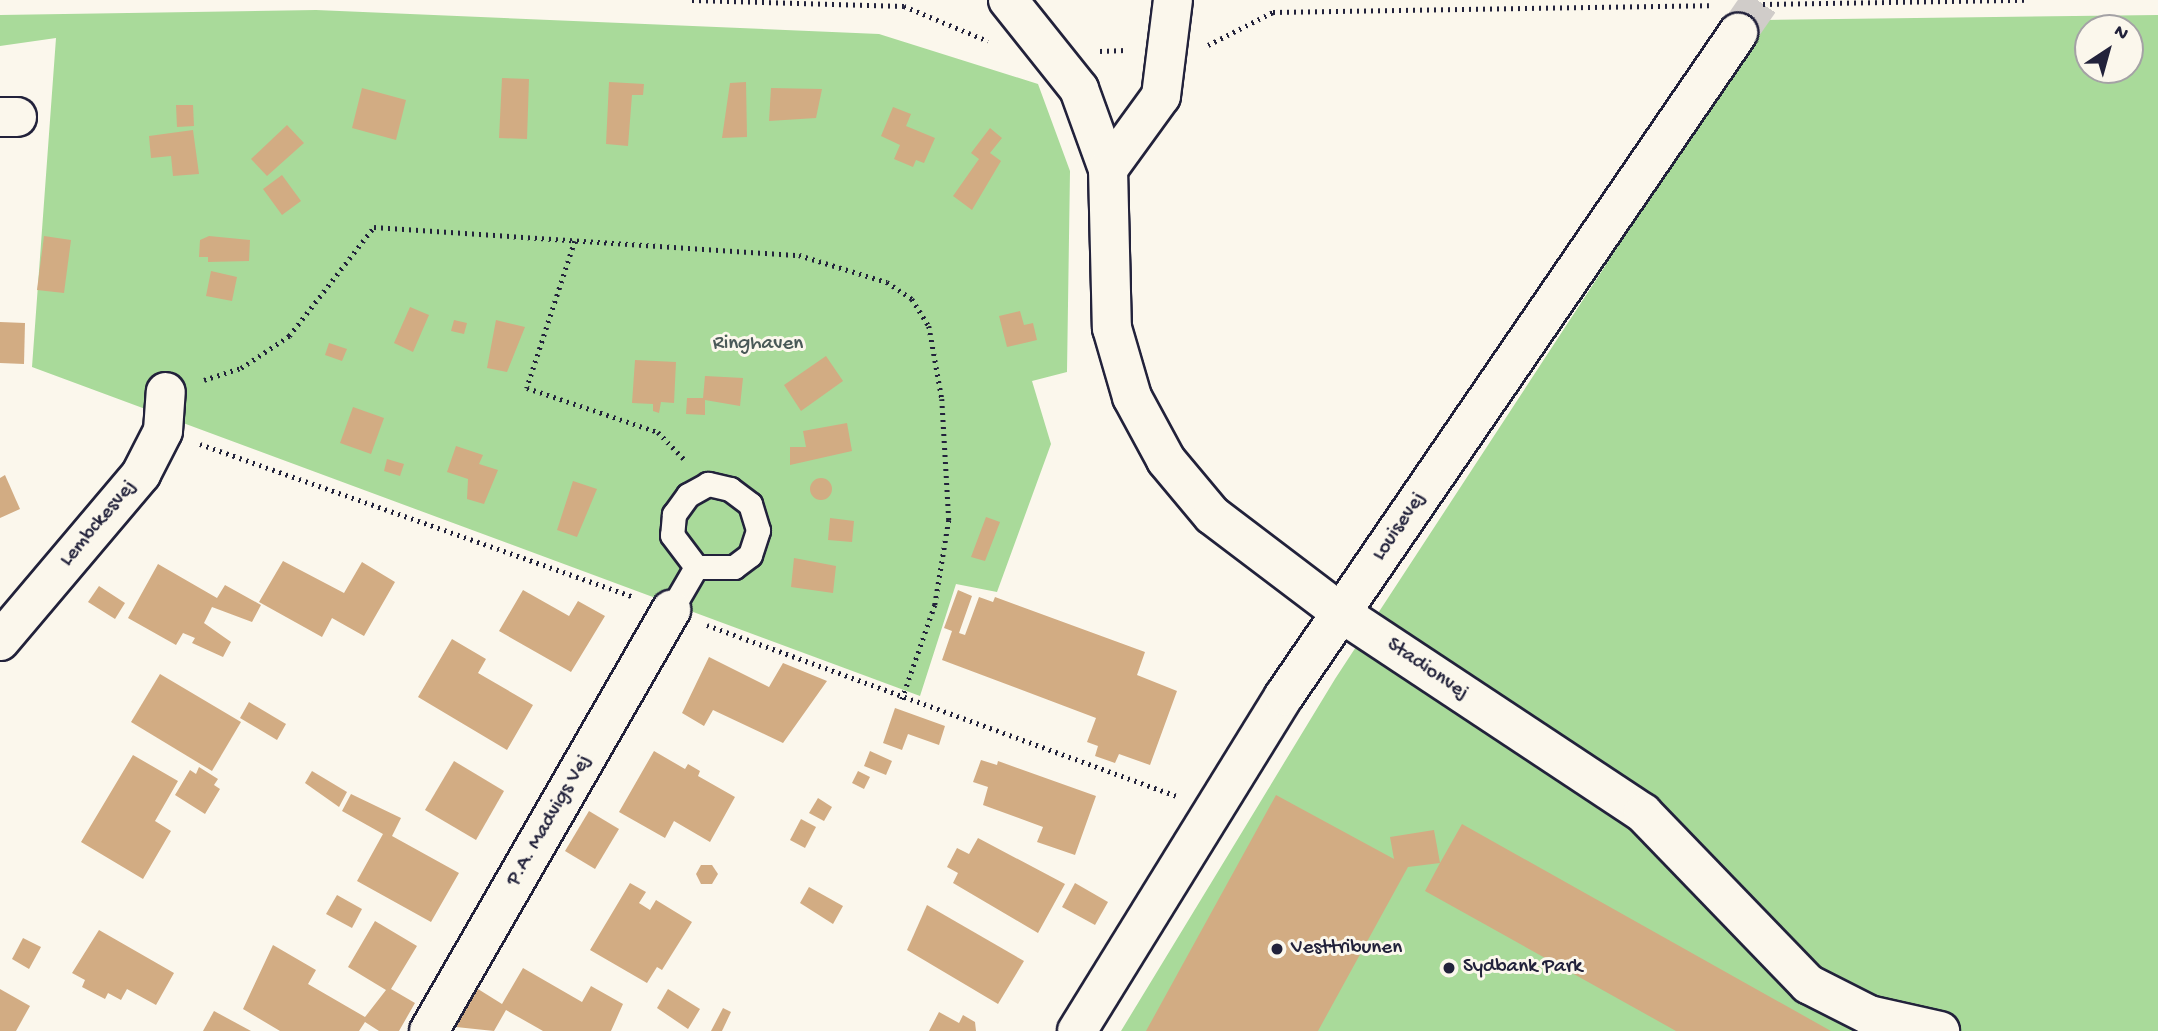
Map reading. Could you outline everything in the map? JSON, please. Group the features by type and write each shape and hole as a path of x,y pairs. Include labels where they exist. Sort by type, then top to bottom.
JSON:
{"street":[{"name":"Stadionvej","path":"1008,0 1079,89 1108,169 1112,328 1132,397 1166,460 1212,514 1341,612 1643,813 1808,984 1868,1015 1940,1031"},
{"path":"1108,169 1161,96 1173,0"},
{"name":"Louisevej","path":"1077,1031 1341,612 1735,14"},
{"name":"Lembckesvej","path":"0,640 141,474 163,431 166,392"},
{"name":"P.A. Madvigs Vej","path":"429,1031 671,610"}],"lane":[{"path":"708,484 730,489 750,504 758,530 750,555 734,567 696,567 673,535 674,514 688,495 708,484"},
{"path":"671,610 696,567"}],"path":[{"path":"692,0 904,6 1013,51 1050,52 1168,50 1210,45 1272,12 1735,14 2028,0"},
{"path":"166,392 241,368 289,336 374,227 799,256 887,282 912,299 929,326 942,399 949,520 934,606 902,700"},
{"path":"575,241 527,388 658,432 708,484"}],"green space":[{"name":"Ringhaven","path":"316,10 879,34 1038,84 1070,171 1067,372 1032,381 1051,444 997,592 956,584 920,696 32,367 56,38 0,46 0,15"},
{"path":"2144,15 2158,15 2158,1031 1121,1031 1335,679 1766,20 2074,16 2074,84 2144,84"}],"building":[{"path":"502,78 529,79 527,139 499,138"},
{"path":"609,82 644,84 643,95 632,95 628,146 606,144"},
{"path":"746,82 747,137 722,138 730,83"},
{"path":"362,88 406,100 396,140 352,128"},
{"path":"771,88 822,89 816,118 769,121"},
{"path":"176,105 193,105 194,126 177,127"},
{"path":"893,107 911,114 906,126 935,138 924,163 916,160 913,167 894,159 900,145 881,136"},
{"path":"287,125 304,143 267,176 251,159"},
{"path":"990,128 1002,138 990,153 1001,161 972,210 953,196 979,159 971,153"},
{"path":"193,130 199,174 173,176 171,156 151,158 149,136"},
{"path":"282,175 301,201 282,215 263,189"},
{"path":"44,236 71,240 64,293 37,290"},
{"path":"209,236 250,240 249,261 208,262 208,257 199,257 200,240"},
{"path":"211,271 237,277 232,301 206,296"},
{"path":"410,307 429,315 413,352 394,343"},
{"path":"1020,311 1024,325 1033,323 1037,340 1007,347 999,316"},
{"path":"454,320 467,323 464,334 451,331"},
{"path":"496,320 525,327 507,372 487,368"},
{"path":"0,322 25,323 24,364 0,363"},
{"path":"329,343 347,349 342,361 325,355"},
{"path":"826,356 843,381 801,411 784,385"},
{"path":"635,360 676,362 674,403 661,402 659,413 653,411 653,404 632,403"},
{"path":"705,376 743,378 740,406 705,400 705,415 686,414 687,398 703,398"},
{"path":"353,407 384,418 371,454 340,443"},
{"path":"847,423 852,451 790,465 790,447 806,447 803,431"},
{"path":"456,446 483,455 479,464 498,470 484,504 467,499 468,479 447,472"},
{"path":"387,459 404,464 400,476 384,471"},
{"path":"5,475 20,509 0,518 0,478"},
{"path":"821,478 829,481 832,489 829,497 821,500 813,497 810,489 813,481"},
{"path":"573,481 597,489 577,537 557,530"},
{"path":"986,517 1000,522 985,561 971,557"},
{"path":"830,518 854,521 852,542 828,540"},
{"path":"794,558 836,566 833,593 791,587"},
{"path":"283,561 344,593 362,562 395,582 364,636 332,618 322,637 259,602"},
{"path":"158,564 217,598 225,585 261,605 252,622 212,607 204,623 231,642 223,657 192,643 195,638 183,633 176,645 128,618"},
{"path":"99,586 125,603 115,619 88,602"},
{"path":"523,590 569,616 578,601 605,616 571,672 499,631"},
{"path":"958,590 972,596 959,633 965,635 979,597 993,602 995,597 1145,652 1137,675 1177,691 1150,765 1119,754 1115,763 1095,756 1098,746 1087,742 1096,718 942,660 952,631 944,628"},
{"path":"452,639 486,659 478,673 533,705 507,750 418,697"},
{"path":"709,657 769,687 783,663 827,681 783,743 713,710 704,726 682,713"},
{"path":"160,674 241,722 212,771 131,722"},
{"path":"249,702 286,724 277,740 240,718"},
{"path":"895,708 945,726 939,745 908,734 902,750 883,743"},
{"path":"654,751 685,769 688,764 700,771 698,776 735,797 710,842 674,821 665,838 619,812"},
{"path":"870,751 892,761 886,775 864,766"},
{"path":"133,755 178,781 155,821 171,831 143,879 81,842"},
{"path":"981,760 997,765 998,761 1096,796 1075,855 1037,842 1043,827 983,805 988,787 973,782"},
{"path":"454,761 504,791 476,840 425,810"},
{"path":"199,767 218,779 214,785 220,789 205,814 175,795 190,770 196,774"},
{"path":"312,771 347,792 339,807 305,783"},
{"path":"858,771 870,777 864,789 852,783"},
{"path":"351,794 401,818 392,836 459,873 431,922 357,881 383,834 342,811"},
{"name":"Vesttribunen","path":"1276,795 1394,859 1390,837 1434,830 1440,863 1408,867 1318,1031 1146,1031"},
{"path":"818,798 832,807 824,821 809,813"},
{"path":"589,811 619,829 595,869 565,851"},
{"path":"801,819 816,827 805,848 790,840"},
{"path":"1462,824 1831,1031 1676,1031 1425,891"},
{"path":"978,838 1065,884 1038,933 953,883 958,873 947,867 957,848 969,854"},
{"path":"701,865 712,865 718,874 712,884 701,884 696,874"},
{"path":"630,883 646,892 639,903 650,910 656,900 692,922 662,970 657,967 647,983 590,950"},
{"path":"1075,883 1108,902 1095,925 1062,907"},
{"path":"809,887 843,906 833,924 800,903"},
{"path":"337,895 362,909 352,928 326,914"},
{"path":"927,905 1024,961 998,1004 907,950"},
{"path":"375,921 417,946 391,989 415,1003 399,1031 379,1031 365,1022 359,1031 280,1031 243,1009 273,945 316,970 308,984 365,1017 386,990 348,967"},
{"path":"99,930 174,973 156,1005 127,989 121,1000 108,993 105,999 82,987 85,980 72,973"},
{"path":"23,938 41,947 29,969 12,959"},
{"path":"523,968 582,1002 591,986 623,1004 611,1031 543,1031 506,1010 494,1031 456,1027 478,989 502,1004"},
{"path":"0,989 30,1006 16,1031 0,1031"},
{"path":"668,989 700,1009 688,1029 657,1008"},
{"path":"723,1008 731,1012 722,1031 711,1031"},
{"path":"214,1011 251,1031 203,1031"},
{"path":"939,1012 959,1023 963,1015 975,1022 976,1031 929,1031"}],"tunnel":[{"path":"1738,33 1761,0"}],"place":[{"name":"Vesttribunen","path":"1277,949"},
{"name":"Sydbank Park","path":"1449,968"}]}
